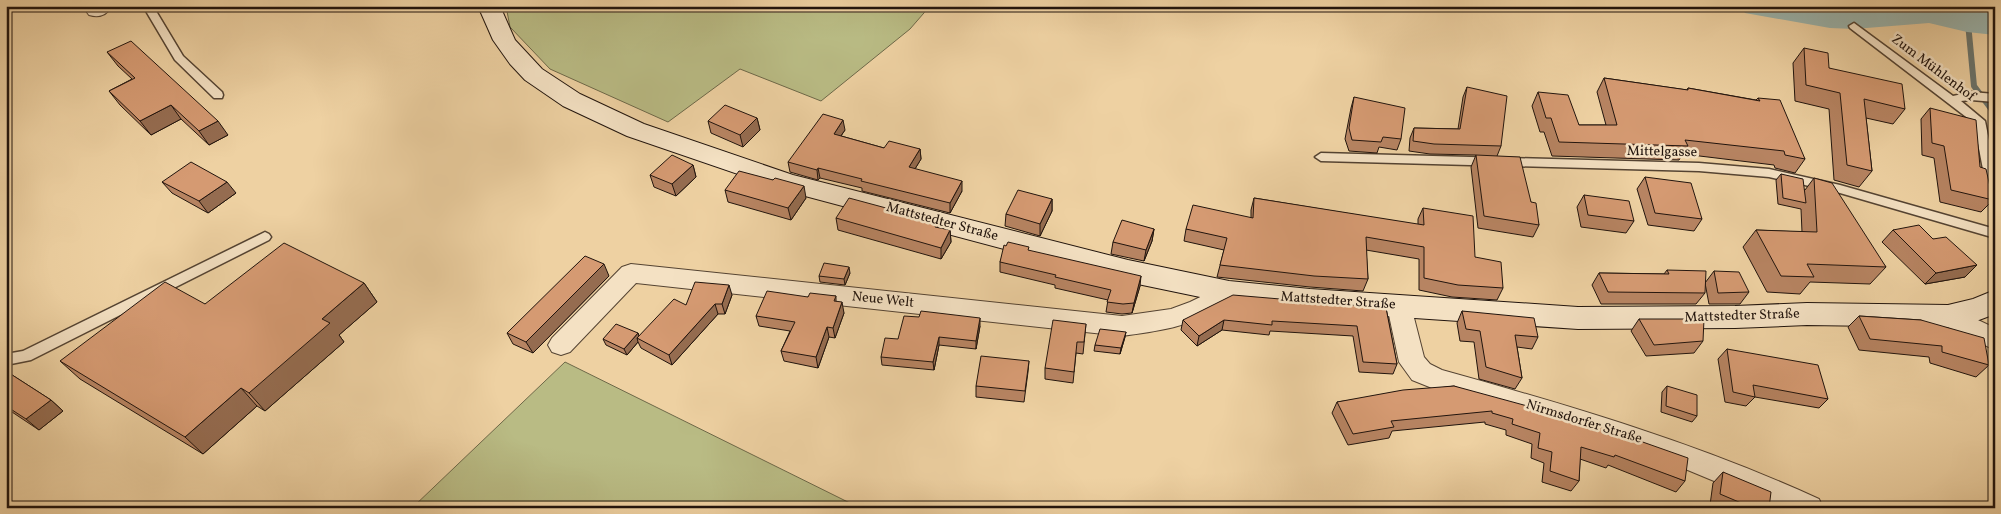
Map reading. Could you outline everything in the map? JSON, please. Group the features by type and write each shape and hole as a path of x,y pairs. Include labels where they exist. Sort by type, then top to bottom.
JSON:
{"street":[{"name":"Mattstedter Straße","path":"489,6 497,31 518,60 552,88 593,111 638,131 799,185 1128,271 1229,292 1578,318 1736,317 1807,314 1948,316 1979,309 1995,301"},
{"name":"Neue Welt","path":"562,345 631,274 1122,326 1172,319 1199,309 1229,292"},
{"name":"Nirmsdorfer Straße","path":"1399,306 1412,362 1421,372 1437,379 1595,424 1663,446 1750,480 1808,508"},
{"path":"1948,316 1995,340"}],"lane":[{"path":"148,6 179,58 218,95"},
{"name":"Zum Mühlenhof","path":"1854,26 1979,121 1995,200"},
{"path":"1950,100 1971,96 1995,98"},
{"name":"Mittelgasse","path":"1321,157 1699,167 1769,173 1840,189 1995,234"},
{"path":"6,360 26,356 264,237"}],"green space":[{"path":"506,6 930,6 910,29 821,101 740,69 668,122 550,69 510,27"},
{"path":"565,362 860,508 412,508"}],"building":[{"path":"131,41 218,121 199,131 171,105 140,121 109,91 135,78 107,52"},
{"path":"1804,48 1828,53 1829,68 1902,84 1905,109 1864,99 1872,171 1847,165 1840,93 1806,85"},
{"path":"1604,78 1688,90 1688,88 1760,101 1758,98 1780,100 1805,159 1785,155 1784,151 1685,140 1688,146 1559,142 1551,118 1546,118 1538,92 1568,95 1579,125 1617,125"},
{"path":"1467,87 1507,96 1501,146 1434,144 1413,141 1414,128 1460,129"},
{"path":"1354,97 1405,108 1401,139 1383,137 1381,142 1352,140 1349,128"},
{"path":"725,105 757,118 740,135 708,121"},
{"path":"1930,108 1976,120 1980,167 1986,169 1993,200 1951,190 1944,146 1932,143"},
{"path":"823,114 843,120 834,134 884,148 889,141 920,149 909,167 962,181 950,203 861,181 862,179 788,162"},
{"path":"672,155 693,165 672,184 650,175"},
{"path":"1476,155 1520,157 1531,202 1536,203 1539,225 1484,216"},
{"path":"191,162 227,182 199,201 162,182"},
{"path":"739,171 804,186 788,208 725,190"},
{"path":"1781,174 1803,179 1806,203 1783,198"},
{"path":"1645,177 1691,183 1702,219 1655,213"},
{"path":"1814,178 1832,183 1886,267 1807,264 1814,277 1781,276 1756,230 1817,232"},
{"path":"1018,190 1052,199 1040,224 1006,214"},
{"path":"1584,195 1629,201 1634,221 1588,215"},
{"path":"849,198 938,222 935,227 950,230 941,248 836,218"},
{"path":"1254,198 1424,225 1423,208 1473,216 1475,257 1501,262 1503,288 1458,285 1424,278 1424,247 1366,237 1368,279 1314,276 1220,265 1227,238 1186,229 1193,205 1253,218"},
{"path":"1122,220 1154,229 1146,250 1113,242"},
{"path":"1919,225 1933,239 1946,237 1977,265 1936,273 1893,230"},
{"path":"1008,242 1029,247 1028,250 1141,276 1134,303 1107,302 1111,290 1000,262 1004,245 1006,246"},
{"path":"284,243 364,283 322,319 330,323 249,393 241,388 185,437 60,361 165,282 205,304"},
{"path":"585,256 604,264 526,342 507,333"},
{"path":"824,263 849,267 844,279 819,276"},
{"path":"1667,270 1706,271 1705,293 1608,292 1599,273 1669,274"},
{"path":"1714,271 1739,272 1749,292 1718,293"},
{"path":"695,282 729,285 722,304 715,304 669,355 637,338 674,299 686,305"},
{"path":"767,291 808,297 810,293 836,296 834,301 842,302 833,328 827,327 816,357 781,351 795,322 756,316"},
{"path":"1233,295 1386,308 1397,364 1363,362 1357,326 1272,321 1272,325 1224,320 1199,336 1183,320"},
{"path":"921,311 980,318 976,341 939,337 933,362 881,357 885,338 898,339 904,316 919,317"},
{"path":"1462,311 1534,318 1538,337 1515,335 1522,378 1486,367 1480,331 1466,329"},
{"path":"1859,316 1921,320 1984,338 1989,365 1942,352 1942,346 1870,339"},
{"path":"1639,319 1704,319 1703,341 1654,345"},
{"path":"1053,320 1086,324 1084,342 1077,342 1074,372 1045,368"},
{"path":"616,324 638,333 624,349 603,339"},
{"path":"1100,329 1126,332 1121,348 1095,345"},
{"path":"1727,349 1818,365 1828,399 1753,385 1755,397 1733,392"},
{"path":"981,356 1029,361 1025,391 976,386"},
{"path":"6,371 51,400 26,419 6,406"},
{"path":"1454,386 1586,422 1688,458 1685,481 1615,455 1614,457 1581,447 1579,481 1550,471 1552,452 1538,448 1540,433 1512,424 1513,419 1492,413 1492,411 1391,421 1394,427 1353,434 1337,402 1403,390"},
{"path":"1667,386 1697,395 1697,416 1666,406"},
{"path":"1723,472 1771,492 1769,508 1753,508 1720,494"}],"waterway":[{"path":"1757,6 1830,17 1854,18 1932,12"},
{"path":"1923,6 1948,18 1995,24"},
{"path":"1968,23 1974,86 1995,114"}]}
